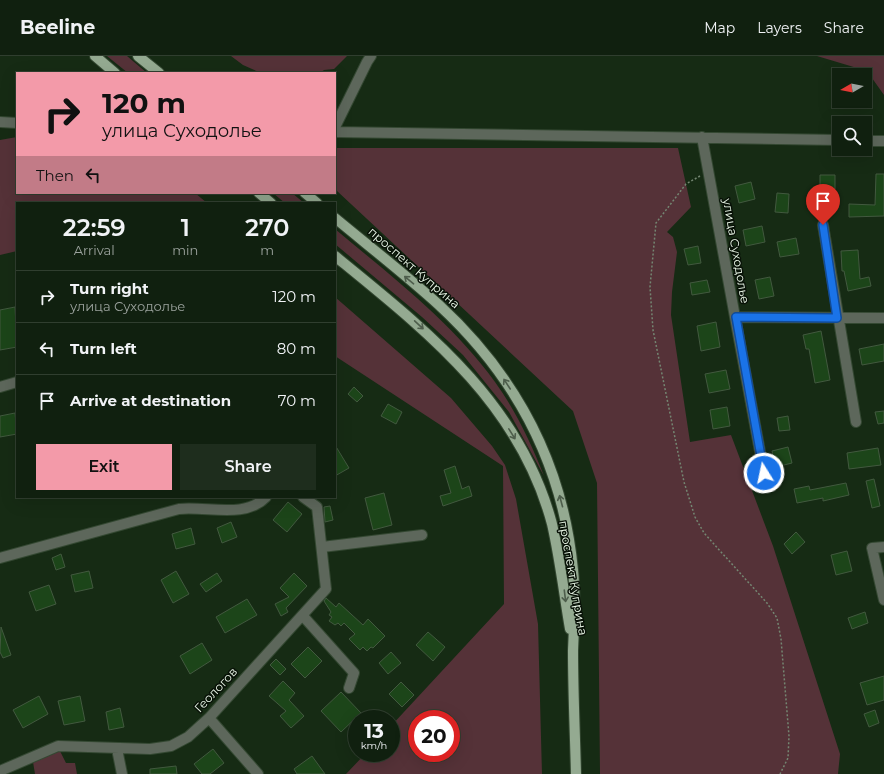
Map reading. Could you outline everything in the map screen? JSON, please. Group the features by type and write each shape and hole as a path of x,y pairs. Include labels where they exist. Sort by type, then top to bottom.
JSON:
{"main road":[{"path":"95,56 114,72"},
{"path":"138,56 158,72"},
{"path":"260,194 270,202"},
{"path":"306,194 316,202"},
{"name":"проспект Куприна","path":"336,219 440,306 477,345 506,381 535,430 554,477 566,520 573,570 575,607 574,651 576,774"},
{"name":"проспект Куприна","path":"336,257 413,320 453,358 484,392 515,437 537,480 551,523 561,568 574,651"}],"street":[{"path":"336,124 371,56"},
{"path":"0,122 16,123"},
{"path":"336,132 832,140"},
{"name":"улица Суходолье","path":"702,137 736,317 884,318"},
{"path":"872,141 884,141"},
{"path":"823,225 837,318 856,422"},
{"path":"736,317 764,473"},
{"path":"0,387 16,382"},
{"path":"0,558 180,509 241,510 259,504 265,498"},
{"name":"Геологов","path":"0,771 58,746 150,749 171,746 188,737 209,718 326,589 317,507 304,498"},
{"path":"322,547 422,535"},
{"path":"884,547 872,548 884,600"},
{"path":"302,616 354,673 349,688"},
{"path":"209,718 258,774"},
{"path":"117,749 122,774"}],"path":[{"path":"708,171 686,184 656,223 650,287 653,330 684,482 695,517 704,533 767,602 777,618 781,639 789,736 788,758 780,774"}],"shaded area":[{"path":"107,56 127,56 146,72 127,72"},
{"path":"231,56 347,56 334,69 324,70 321,72 259,72 243,65"},
{"path":"817,56 884,56 884,95 872,78 872,68 857,68"},
{"path":"16,137 16,194 196,194 206,202 16,202 16,251 0,255 0,140"},
{"path":"336,148 678,148 691,207 667,232 673,237 677,252 671,315 690,442 731,435 773,546 840,754 838,774 600,774 597,483 573,411 337,191"},
{"path":"274,194 293,194 303,202 284,202"},
{"path":"336,230 420,301 460,339 478,360 503,393 528,439 544,476 509,412 463,355 422,317 336,245"},
{"path":"336,298 451,398 492,446 505,465 516,499 538,624 542,774 346,774 357,762 400,762 400,716 504,604 503,466 336,357"},
{"path":"60,751 66,763 75,763 77,774 35,774 33,762"}],"building":[{"path":"876,174 884,174 884,216 849,217 849,204 875,205"},
{"path":"820,175 835,175 835,189 820,190"},
{"path":"751,182 755,199 739,203 735,186"},
{"path":"777,193 789,194 788,213 775,212"},
{"path":"762,226 765,242 746,246 743,230"},
{"path":"796,238 799,254 780,257 777,242"},
{"path":"698,246 701,263 688,265 684,249"},
{"path":"858,250 860,279 869,277 871,286 848,291 844,271 842,271 841,251"},
{"path":"770,277 774,296 759,299 755,280"},
{"path":"707,280 710,292 692,295 690,283"},
{"path":"15,307 16,347 0,350 0,310"},
{"path":"716,322 720,347 701,351 697,326"},
{"path":"821,331 830,380 815,383 809,349 806,349 803,335"},
{"path":"884,344 884,361 862,365 859,349"},
{"path":"726,370 730,389 709,393 705,374"},
{"path":"354,387 363,396 357,402 348,394"},
{"path":"388,404 402,412 396,424 381,416"},
{"path":"727,407 730,426 713,429 710,410"},
{"path":"884,411 884,423 878,424 875,412"},
{"path":"15,413 16,434 0,437 0,416"},
{"path":"788,416 790,430 779,431 777,418"},
{"path":"336,447 349,468 336,475"},
{"path":"788,447 792,463 776,467 772,451"},
{"path":"878,448 881,465 849,469 847,453"},
{"path":"455,466 462,489 469,486 472,496 443,506 440,496 451,493 444,470"},
{"path":"874,479 880,506 872,508 866,481"},
{"path":"846,483 849,495 823,501 823,498 797,503 794,489 809,486 810,490"},
{"path":"384,493 392,525 373,530 365,498"},
{"path":"288,502 302,514 287,532 273,520"},
{"path":"330,506 333,520 325,522 324,507"},
{"path":"231,522 237,537 222,543 217,528"},
{"path":"191,528 195,544 176,549 172,534"},
{"path":"796,532 805,542 792,554 784,544"},
{"path":"847,551 852,571 836,575 831,555"},
{"path":"61,554 65,567 56,570 52,558"},
{"path":"89,571 93,588 75,592 71,575"},
{"path":"176,571 189,594 173,603 161,580"},
{"path":"217,573 222,581 206,592 200,584"},
{"path":"294,573 307,586 286,608 288,612 281,616 275,604 289,597 280,588"},
{"path":"49,585 56,604 36,611 29,592"},
{"path":"326,598 336,607 339,603 363,625 368,619 385,636 373,648 371,647 367,651 363,647 360,650 349,639 355,634 344,623 341,626 338,623 335,625 329,621 332,617 329,615 331,612 324,601"},
{"path":"247,599 257,615 225,633 216,617"},
{"path":"865,612 868,623 852,629 848,618"},
{"path":"1,627 11,655 3,658 0,652"},
{"path":"428,632 445,647 433,661 416,645"},
{"path":"202,643 212,660 190,674 180,656"},
{"path":"308,647 322,661 305,678 291,664"},
{"path":"391,652 401,663 388,674 379,663"},
{"path":"276,659 286,669 280,675 270,665"},
{"path":"884,676 884,700 867,705 860,683"},
{"path":"283,681 295,693 289,700 304,716 291,728 280,716 286,711 269,696"},
{"path":"401,682 414,695 402,707 389,694"},
{"path":"341,692 358,710 348,710 348,725 341,732 321,711"},
{"path":"39,696 48,714 23,728 13,710"},
{"path":"80,696 85,721 64,725 58,701"},
{"path":"120,708 124,727 109,730 106,712"},
{"path":"875,710 879,723 869,727 864,714"},
{"path":"213,749 224,763 210,774 202,774 194,764"},
{"path":"312,756 325,774 297,774 294,769"},
{"path":"176,766 177,774 150,774 150,769"}],"route":[{"path":"764,473 736,317 837,318 823,225"}]}
